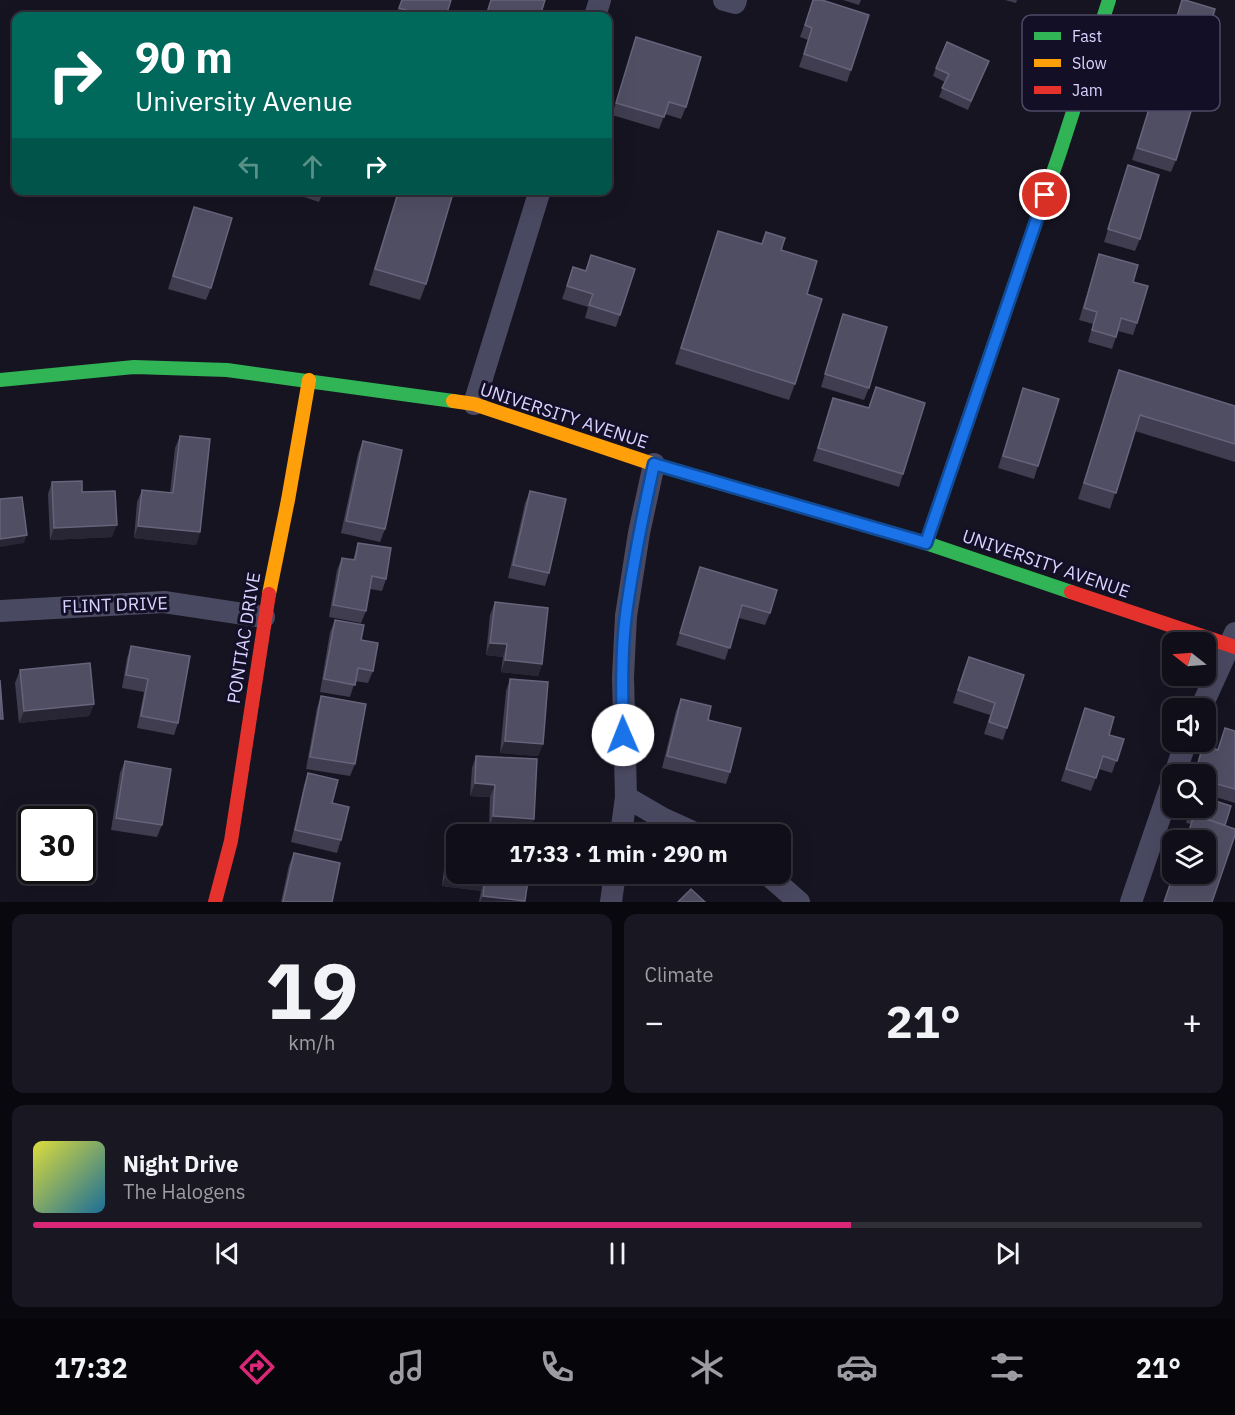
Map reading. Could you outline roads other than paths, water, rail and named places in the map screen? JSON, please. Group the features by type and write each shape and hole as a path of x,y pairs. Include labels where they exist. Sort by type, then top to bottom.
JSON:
{"main road":[{"path":"1104,15 1109,0"},
{"path":"926,543 1073,111"},
{"name":"UNIVERSITY AVENUE","path":"0,380 134,367 227,370 474,404 654,464 926,543 1234,642"},
{"name":"PONTIAC DRIVE","path":"215,902 231,841 264,617 309,380"}],"street":[{"path":"474,404 538,195"},
{"path":"622,824 626,797 622,677 626,616 639,533 654,464"},
{"name":"FLINT DRIVE","path":"0,611 164,602 264,617"},
{"path":"1206,698 1234,642"},
{"path":"626,797 675,824"},
{"path":"1131,902 1162,811"},
{"path":"611,902 613,884"},
{"path":"779,884 799,902"}]}
